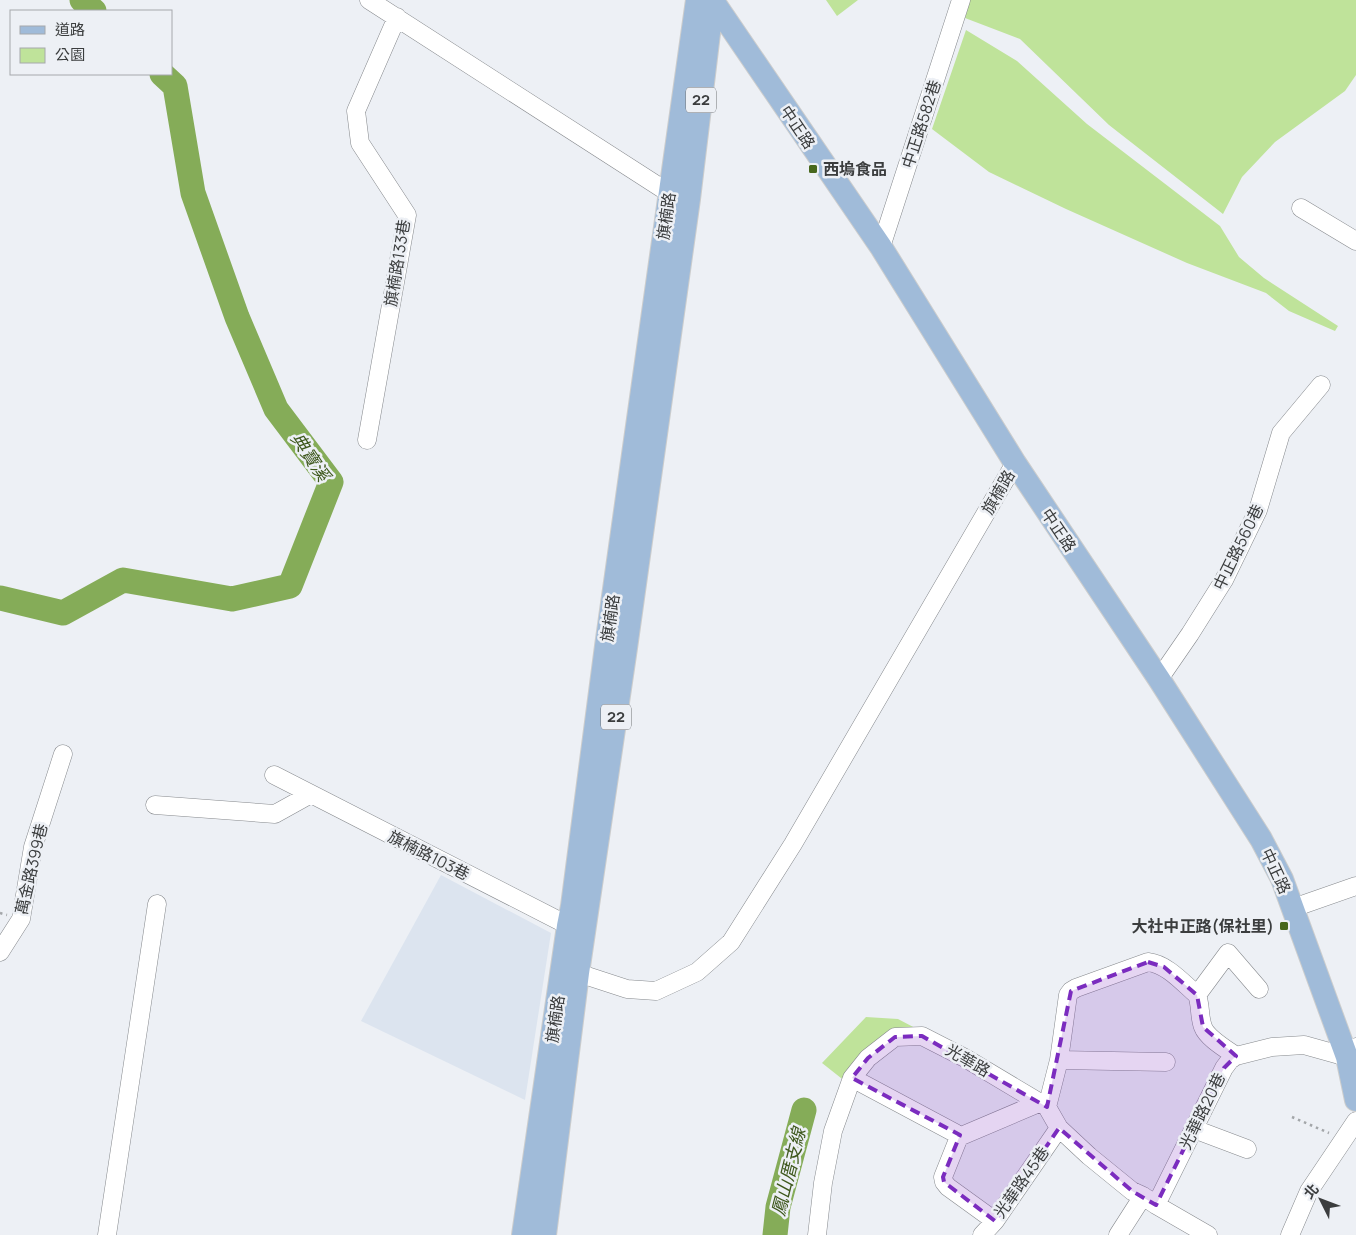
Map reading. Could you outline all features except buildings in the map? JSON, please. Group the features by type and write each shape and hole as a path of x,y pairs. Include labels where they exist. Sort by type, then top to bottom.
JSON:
{"main road":[{"name":"中正路","path":"705,1 881,247 1015,463 1159,679 1261,839 1282,879 1351,1052 1356,1100"},
{"name":"旗楠路","path":"545,1235 578,973 576,930 572,906 606,646 679,196 705,1"},
{"name":"旗楠路","path":"523,1235 576,930"}],"street":[{"path":"369,0 679,196"},
{"name":"中正路582巷","path":"881,247 960,0"},
{"name":"旗楠路133巷","path":"367,440 407,216 360,143 356,111 396,17"},
{"path":"1301,208 1356,241"},
{"name":"中正路560巷","path":"1159,679 1190,634 1228,571 1258,510 1281,434 1321,385"},
{"name":"旗楠路","path":"578,973 627,989 656,991 697,972 731,942 798,836 1015,463"},
{"name":"萬金路399巷","path":"0,952 21,919 33,847 63,754"},
{"name":"旗楠路103巷","path":"274,775 576,930"},
{"path":"155,805 275,814 311,794"},
{"path":"1292,908 1356,886"},
{"path":"107,1235 157,904"},
{"path":"995,1221 948,1188 943,1177 959,1138 1043,1105 1059,1060 1068,995 1071,991 1148,962 1164,967 1197,995 1228,953 1259,989"},
{"name":"光華路20巷","path":"1118,1235 1150,1201 1194,1129 1224,1068 1236,1056 1215,1041 1203,1027 1197,995"},
{"name":"光華路","path":"816,1235 832,1131 852,1078 868,1058 895,1036 922,1036 965,1058 1043,1105 1059,1128 1089,1156 1132,1191 1208,1235"},
{"path":"1236,1056 1272,1047 1304,1045 1351,1052"},
{"path":"1059,1060 1166,1062"},
{"path":"852,1078 955,1133 959,1138"},
{"path":"1290,1235 1309,1191 1356,1121"},
{"name":"光華路45巷","path":"982,1235 995,1221 1059,1128"},
{"path":"1194,1129 1247,1149"}],"path":[{"path":"1292,1117 1344,1140"}],"highlighted area":[{"path":"1148,962 1164,967 1197,995 1203,1027 1236,1056 1224,1068 1156,1205 1132,1191 1059,1128 995,1221 944,1182 943,1177 960,1135 852,1078 868,1058 895,1037 922,1036 1047,1107 1071,991"}],"shaded area":[{"path":"441,875 551,933 525,1100 361,1021"}],"green space":[{"path":"826,0 858,0 837,16"},
{"path":"970,0 1356,0 1356,75 1345,91 1275,142 1242,177 1223,214 1109,125 1020,39 965,18"},
{"path":"966,30 1017,61 1087,124 1220,226 1239,257 1264,278 1338,326 1335,331 1289,311 1266,293 1187,263 989,172 932,129"},
{"path":"866,1017 898,1019 919,1030 846,1082 822,1063"}],"waterway":[{"name":"典寶溪","path":"82,0 93,10"},
{"name":"典寶溪","path":"0,598 63,613 123,580 232,599 290,586 331,482 276,409 237,317 193,193 175,86 163,75"},
{"name":"鳳山厝支線","path":"775,1235 778,1207 804,1110"}],"place":[{"name":"西塢食品","path":"813,169"},
{"name":"大社中正路(保社里)","path":"1284,926"}]}
